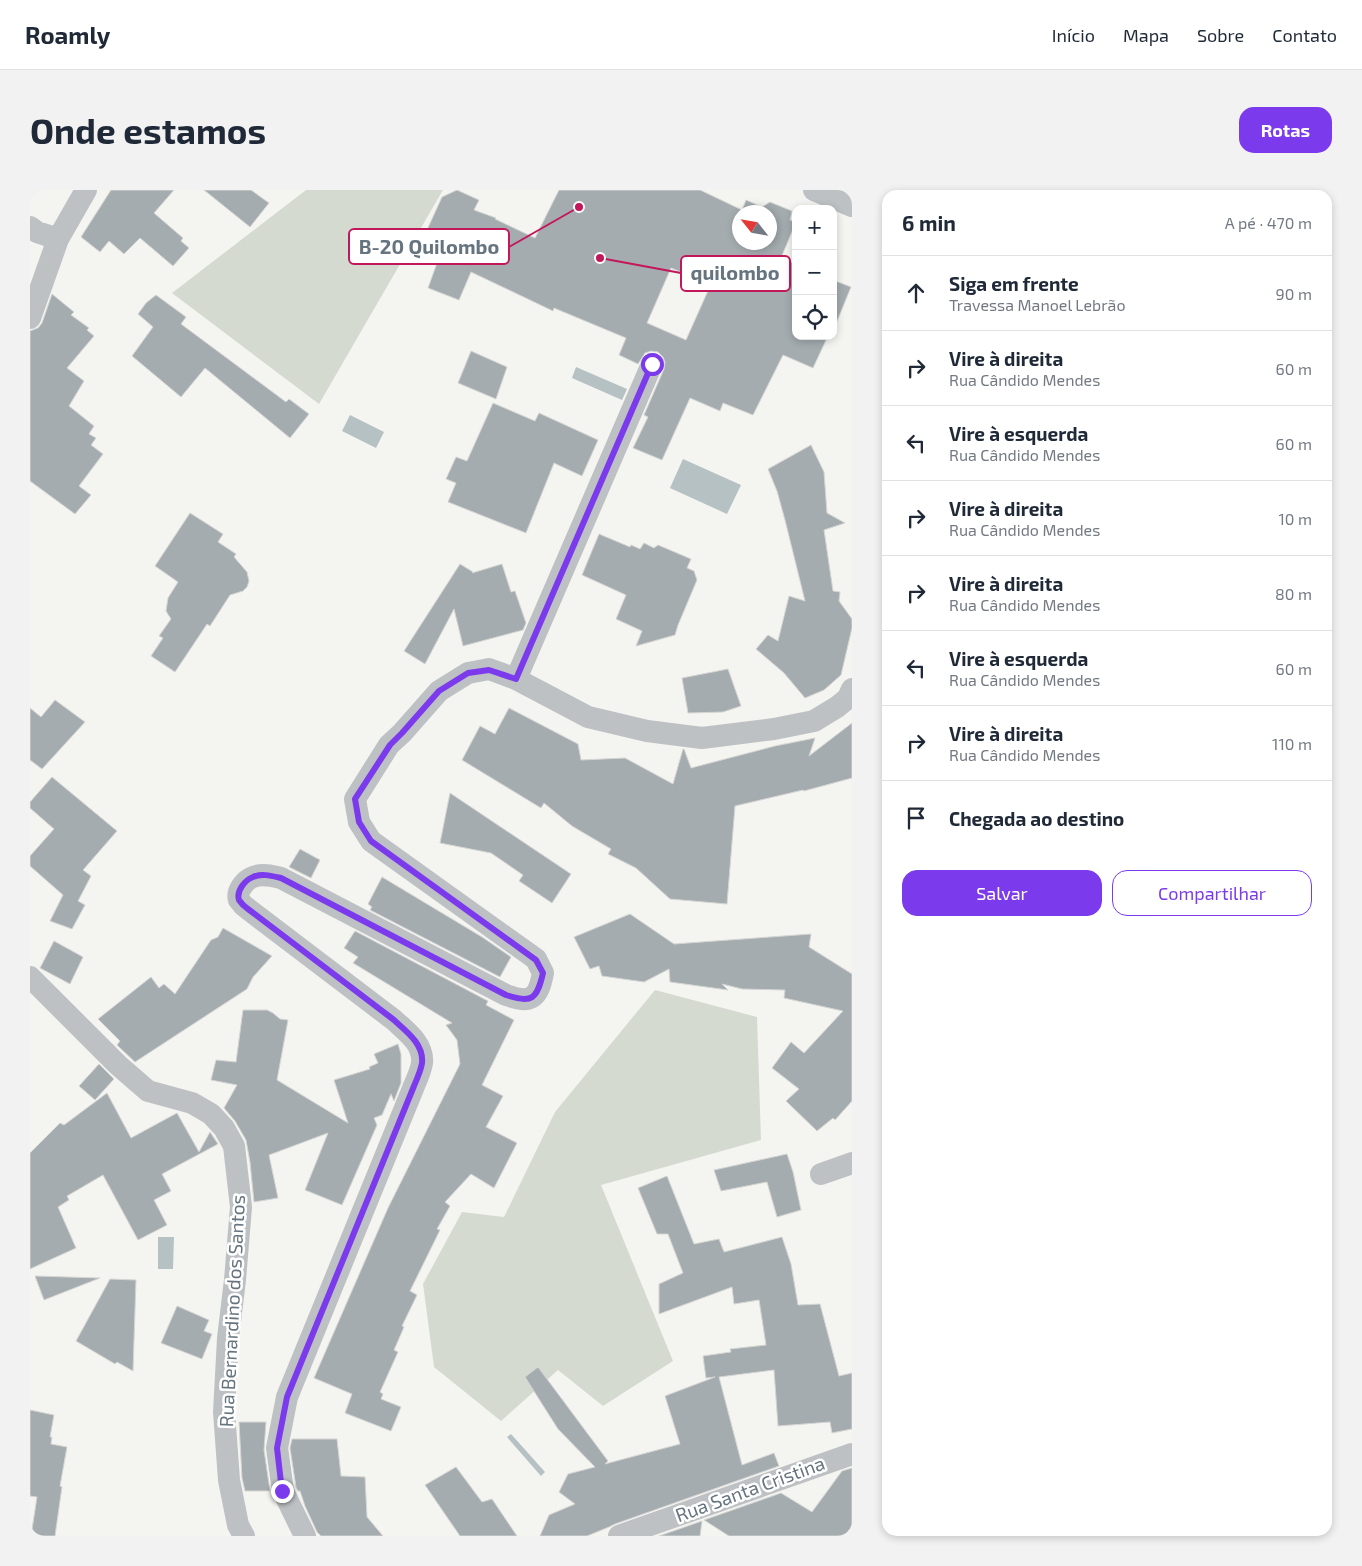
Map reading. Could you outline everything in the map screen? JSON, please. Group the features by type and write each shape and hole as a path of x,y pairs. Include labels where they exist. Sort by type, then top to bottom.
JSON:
{"street":[{"path":"30,318 58,239 86,190"},
{"path":"814,190 852,206"},
{"path":"30,227 37,232 58,239"},
{"path":"516,679 652,364"},
{"path":"305,1536 282,1491 277,1448 287,1397 411,1095 422,1062 420,1048 409,1033 240,901 239,892 244,884 253,877 268,875 281,878 506,995 521,1000 532,997 538,993 543,973 536,960 371,841 359,822 355,799 390,745 439,691 468,673 489,670 516,679 588,717 647,731 702,738 774,729 814,721 848,698 852,688"},
{"name":"Rua Bernardino dos Santos","path":"30,977 133,1079 148,1091 192,1103 211,1114 224,1128 234,1146 241,1207 228,1338 224,1412 230,1480 238,1525 244,1536"},
{"path":"821,1174 852,1163"},
{"name":"Rua Santa Cristina","path":"620,1536 852,1454"}],"shaded area":[{"path":"306,190 443,190 319,404 172,293"},
{"path":"576,367 627,389 622,400 572,378"},
{"path":"350,415 384,432 376,448 342,431"},
{"path":"683,459 741,485 727,514 670,488"},
{"path":"655,990 757,1017 761,1140 601,1185 673,1361 603,1406 558,1370 501,1421 434,1367 423,1284 462,1212 504,1217 555,1112"},
{"path":"158,1237 174,1237 173,1269 158,1269"},
{"path":"511,1434 545,1472 541,1476 507,1437"}],"building":[{"path":"111,190 174,190 154,213 183,238 181,241 189,248 173,266 140,238 124,254 109,241 100,252 81,237"},
{"path":"204,190 251,190 269,203 250,227"},
{"path":"457,190 479,200 474,210 496,218 535,238 559,190 700,190 732,205 732,250 777,250 777,205 765,205 770,202 792,211 790,220 792,221 792,232 781,258 792,262 792,340 826,340 813,368 783,355 753,415 723,403 720,411 690,398 662,460 633,448 648,417 644,415 664,369 665,362 658,352 651,351 645,353 638,364 619,355 626,338 554,308 553,311 471,272 459,300 428,288 441,252 421,243 442,197","holes":["671,268 711,284 686,340 647,323"]},
{"path":"746,200 757,205 744,205"},
{"path":"837,282 851,287 837,321"},
{"path":"52,294 74,312 71,315 89,328 87,330 94,336 67,368 84,381 69,406 94,426 89,434 96,438 91,445 103,454 79,486 91,495 75,514 30,481 30,331 38,328 42,323"},
{"path":"156,295 186,317 181,324 286,402 289,399 309,414 290,438 205,368 181,397 132,356 153,327 138,314 146,303"},
{"path":"471,351 507,367 496,399 458,383"},
{"path":"493,403 535,421 539,413 598,440 582,476 554,463 526,533 448,502 456,483 446,479 456,457 467,461"},
{"path":"811,445 824,472 827,513 845,523 824,530 833,591 840,592 839,601 852,619 852,628 841,675 824,690 805,698 784,673 756,649 768,635 778,641 789,596 805,601 777,491 768,469"},
{"path":"190,513 223,534 218,542 236,554 234,557 247,572 249,581 243,591 230,595 210,626 207,624 175,672 151,656 163,638 159,636 171,619 166,611 168,598 178,582 155,566"},
{"path":"599,534 630,547 631,545 640,549 644,543 654,548 658,545 691,559 687,568 694,571 697,580 675,635 636,646 642,631 616,619 626,595 582,575"},
{"path":"460,564 472,573 502,564 511,592 515,591 526,623 523,630 463,646 454,609 425,664 404,651"},
{"path":"728,669 741,706 723,712 688,713 682,678"},
{"path":"55,700 85,722 42,769 30,760 30,708 41,717"},
{"path":"509,708 578,744 581,760 625,758 673,784 683,749 691,768 775,746 815,738 809,756 852,723 852,778 735,806 727,904 670,899 636,868 608,854 611,849 572,826 544,803 541,808 462,760 480,726 495,734"},
{"path":"52,777 117,831 83,870 91,876 78,901 85,905 72,929 50,921 63,895 30,866 30,856 54,829 30,808 30,802"},
{"path":"450,793 571,874 552,903 519,881 523,875 491,853 440,843"},
{"path":"300,849 320,860 311,878 289,867"},
{"path":"382,877 482,937 511,957 500,977 370,910 372,907 368,904"},
{"path":"630,914 674,944 811,934 809,947 852,974 852,1101 835,1120 833,1118 817,1131 786,1101 799,1089 772,1068 791,1042 804,1053 843,1011 784,998 785,990 742,989 722,984 728,990 670,982 669,969 644,982 602,976 599,966 590,969 574,937"},
{"path":"223,928 272,956 253,977 247,989 135,1062 117,1045 120,1041 98,1019 151,977 159,988 164,984 175,994 211,940 218,937"},
{"path":"355,931 488,1001 486,1005 514,1020 482,1085 503,1096 486,1127 517,1143 494,1188 471,1174 445,1202 450,1206 437,1229 440,1230 410,1291 417,1295 402,1326 404,1327 394,1350 398,1352 380,1392 383,1394 381,1399 401,1407 391,1431 345,1413 352,1394 314,1378 388,1208 460,1064 457,1040 446,1025 452,1023 353,963 358,957 344,948"},
{"path":"54,941 83,957 70,984 40,968"},
{"path":"243,1010 267,1010 280,1019 288,1020 277,1080 348,1123 334,1080 370,1069 369,1067 378,1063 374,1054 398,1044 401,1054 401,1083 394,1101 391,1094 382,1115 374,1118 377,1125 342,1205 305,1190 328,1133 269,1155 278,1198 254,1202 246,1140 235,1121 224,1108 237,1085 211,1080 216,1060 236,1062"},
{"path":"99,1064 114,1079 95,1100 79,1086"},
{"path":"107,1093 131,1138 177,1113 199,1152 210,1132 218,1144 162,1174 171,1191 154,1200 167,1225 138,1240 103,1175 67,1196 69,1200 58,1207 76,1248 30,1269 30,1153 60,1123 64,1125"},
{"path":"787,1154 801,1210 777,1217 767,1182 721,1191 714,1170"},
{"path":"667,1176 694,1244 719,1239 724,1252 782,1237 791,1264 798,1305 820,1304 839,1376 852,1373 852,1429 832,1433 830,1422 778,1426 774,1370 719,1377 742,1465 774,1453 779,1466 615,1524 587,1536 540,1536 549,1515 575,1504 559,1492 568,1474 595,1467 558,1429 525,1377 538,1367 608,1461 605,1464 680,1444 665,1396 715,1377 706,1378 703,1356 731,1352 730,1349 766,1345 759,1300 734,1304 732,1287 659,1314 659,1284 683,1273 668,1234 657,1234 638,1188"},
{"path":"35,1276 100,1278 44,1300"},
{"path":"110,1279 136,1280 133,1371 117,1362 115,1364 76,1341"},
{"path":"177,1306 209,1320 204,1331 212,1334 202,1359 161,1343"},
{"path":"30,1410 54,1415 50,1437 52,1437 51,1444 67,1447 60,1486 62,1487 55,1536 31,1536 37,1497 30,1496"},
{"path":"239,1422 266,1422 264,1450 270,1491 245,1491 242,1478"},
{"path":"292,1439 337,1439 341,1476 365,1477 367,1517 383,1536 321,1536 317,1532 300,1491 296,1487 290,1448"},
{"path":"456,1467 482,1502 492,1499 517,1536 460,1536 425,1485"},
{"path":"852,1468 852,1536 729,1536 704,1520 781,1493 812,1512 842,1471"},
{"path":"702,1521 700,1536 659,1536"}],"place":[{"name":"B-20 Quilombo","path":"579,207"},
{"name":"quilombo","path":"600,258"}],"route":[{"path":"282,1491 277,1448 287,1397 414,1086 422,1062 420,1048 409,1033 248,909 240,901 239,892 244,884 253,877 268,875 281,878 506,995 521,1000 538,993 543,973 536,960 371,841 359,822 355,799 390,745 439,691 468,673 489,670 516,679 652,364"}]}
